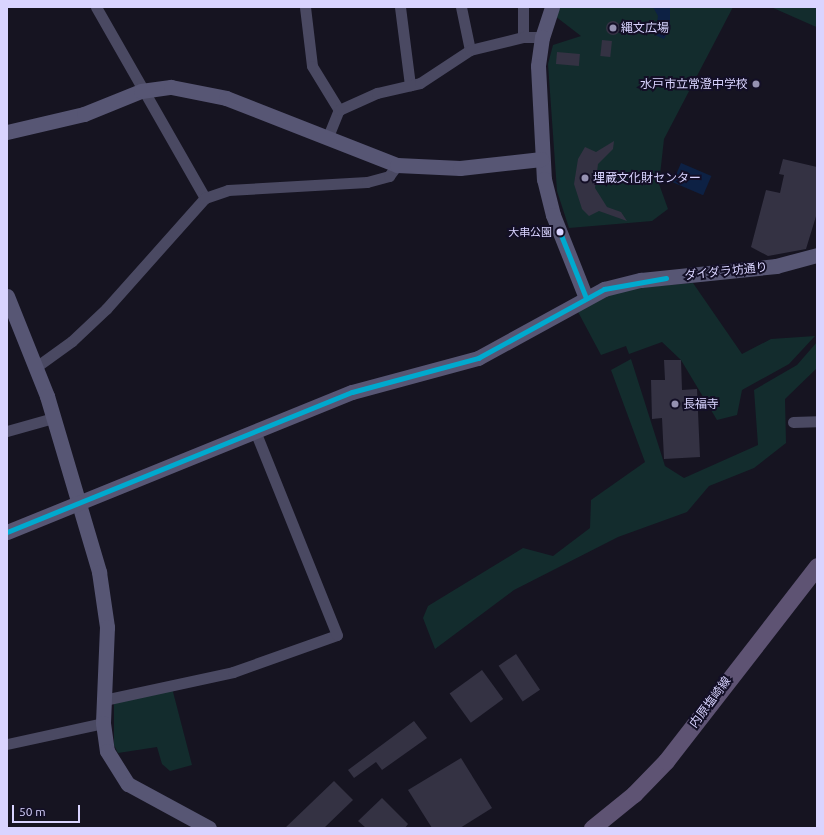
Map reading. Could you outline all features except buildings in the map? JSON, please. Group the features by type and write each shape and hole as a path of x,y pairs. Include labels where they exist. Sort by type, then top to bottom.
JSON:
{"main road":[{"name":"内原塩崎線","path":"592,828 634,794 666,760 817,566"}],"street":[{"path":"96,7 141,91 205,198"},
{"path":"305,7 312,66 339,110"},
{"path":"400,7 410,85"},
{"path":"461,7 470,50"},
{"path":"523,7 523,37"},
{"path":"552,7 542,37 538,66 542,159 549,203 586,298"},
{"path":"327,140 339,110 377,93 410,85 433,75 470,50 523,37 542,37"},
{"path":"7,132 84,114 141,91 170,87 196,90 397,165 460,168 542,159"},
{"path":"36,367 72,341 106,309 205,198 228,190 367,182 389,176 397,165"},
{"name":"ダイダラ坊通り","path":"7,532 371,385 478,358 586,298 629,282 776,266 817,255"},
{"path":"7,296 36,367 53,418 80,503 104,599 103,723 107,751 128,784 210,828"},
{"path":"7,431 53,418"},
{"path":"793,422 817,421"},
{"path":"104,700 233,672 337,635 255,431"},
{"path":"7,744 103,723"}],"green space":[{"path":"560,7 733,7 664,139 659,184 668,209 652,221 569,228 557,191 548,64 553,45 581,36 555,16"},
{"path":"771,7 817,7 817,27 814,26"},
{"path":"693,283 742,354 771,339 815,336 789,364 742,390 737,415 717,420 681,360 662,342 629,354 626,346 601,355 577,310 603,296 633,288"},
{"path":"817,342 817,368 785,399 786,443 754,468 709,486 687,512 618,537 514,590 435,649 423,618 428,606 523,548 553,556 590,528 591,500 645,462 611,370 631,359 665,466 684,478 758,445 754,390 797,365"},
{"path":"172,688 192,765 170,771 162,764 157,747 118,753 114,745 114,702"}],"water":[{"path":"653,7 670,7 670,28 664,39 655,35 658,16"},
{"path":"681,163 711,176 703,195 673,182"}],"transit line":[{"path":"559,230 586,298"},
{"path":"7,532 352,392 478,358 604,289 666,278"}],"place":[{"name":"縄文広場","path":"613,28"},
{"name":"水戸市立常澄中学校","path":"756,84"},
{"name":"埋蔵文化財センター","path":"585,178"},
{"name":"大串公園","path":"560,232"},
{"name":"長福寺","path":"675,404"}]}
